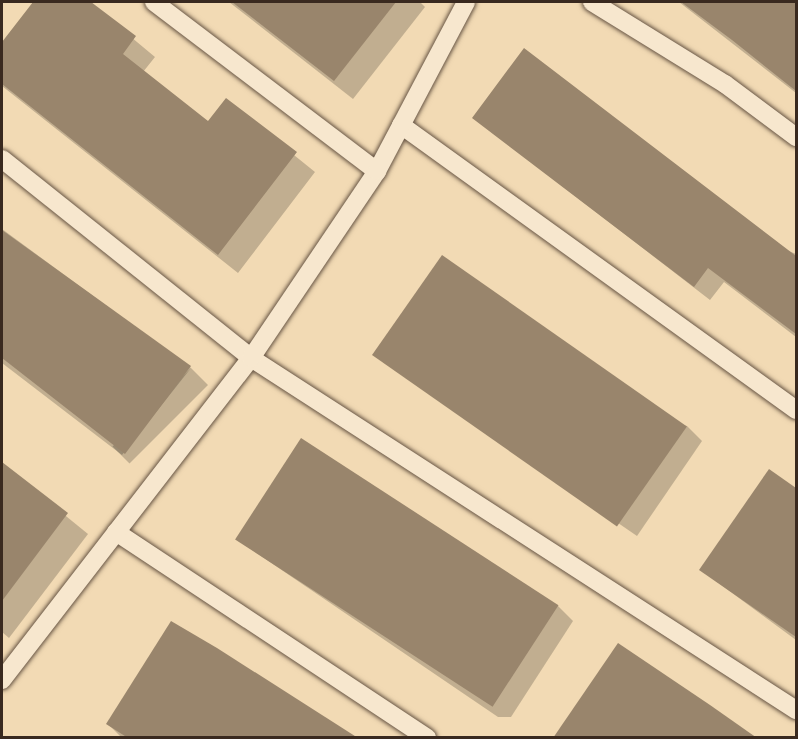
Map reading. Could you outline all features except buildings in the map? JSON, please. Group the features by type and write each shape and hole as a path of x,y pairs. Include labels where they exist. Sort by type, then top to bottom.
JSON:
{"lane":[{"path":"154,2 376,171"},
{"path":"2,680 251,358 376,171 466,2"},
{"path":"592,2 725,84 796,137"},
{"path":"401,125 796,410"},
{"path":"2,159 251,358 796,710"},
{"path":"116,532 427,738"}]}
